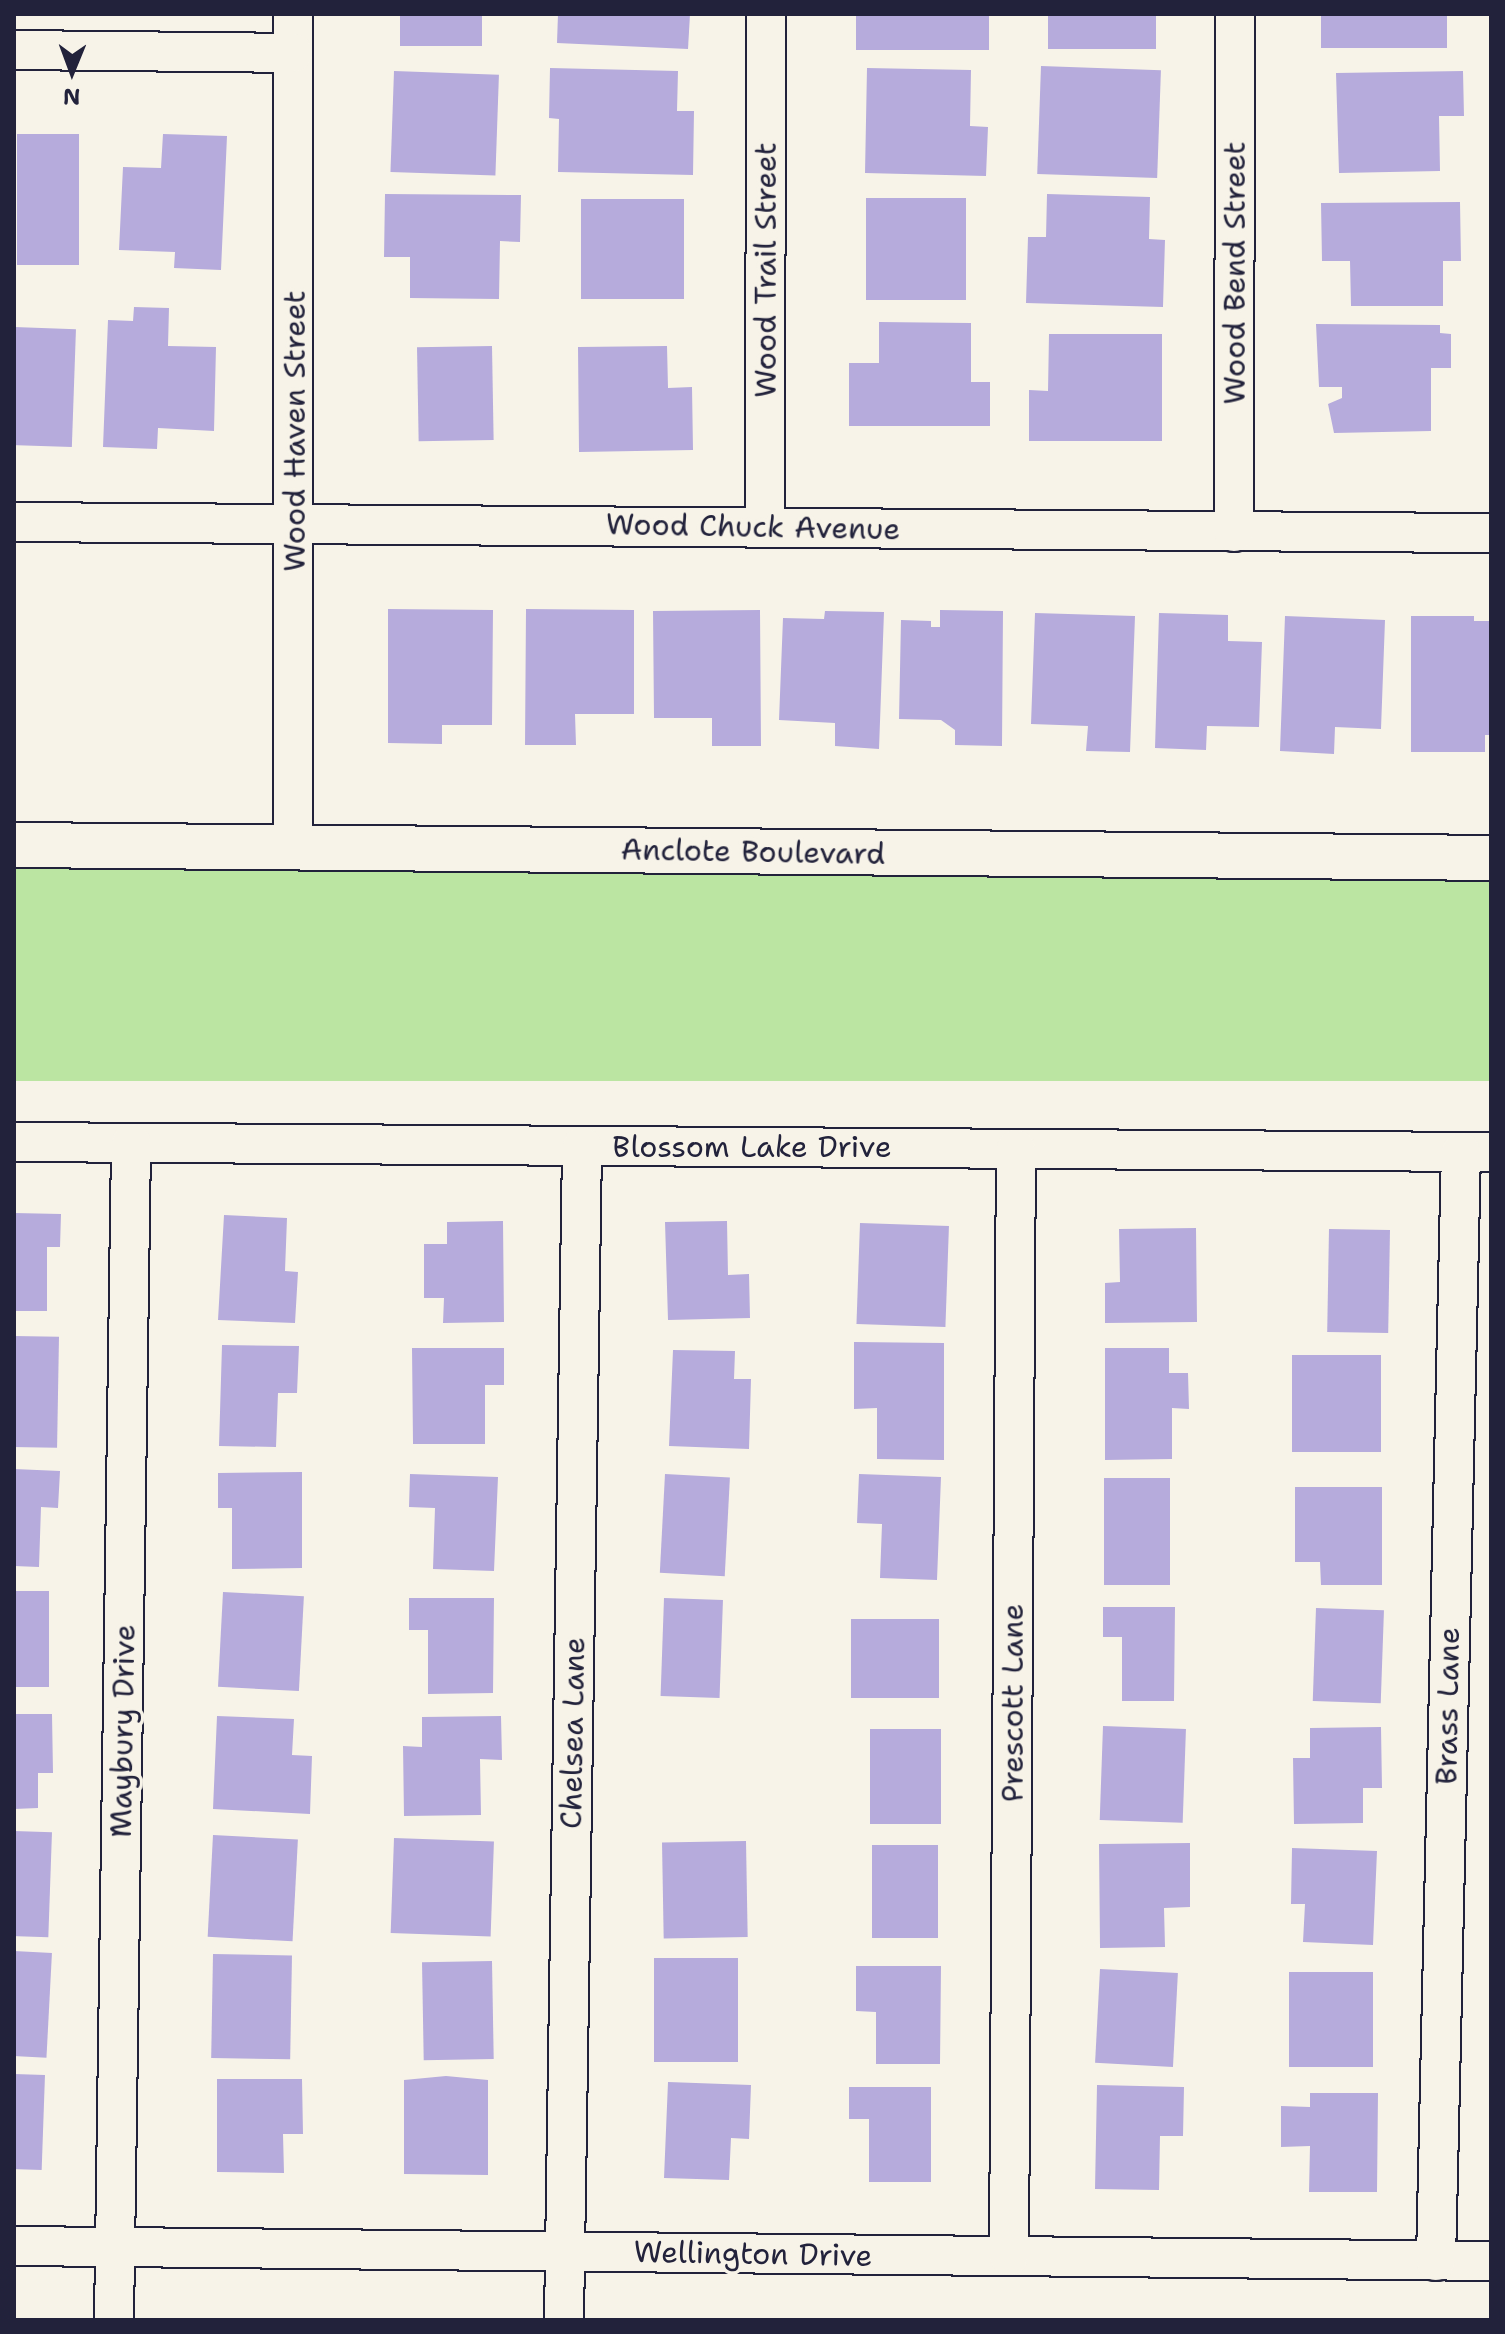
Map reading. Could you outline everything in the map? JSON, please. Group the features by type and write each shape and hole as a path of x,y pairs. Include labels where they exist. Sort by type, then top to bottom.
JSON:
{"street":[{"name":"Wood Haven Street","path":"293,14 297,525 293,847"},
{"name":"Wood Trail Street","path":"765,526 766,14"},
{"name":"Wood Bend Street","path":"1234,532 1235,14"},
{"path":"14,50 293,53"},
{"name":"Wood Chuck Avenue","path":"14,522 1491,533"},
{"name":"Anclote Boulevard","path":"14,845 1491,858"},
{"name":"Blossom Lake Drive","path":"14,1142 1476,1152"},
{"name":"Maybury Drive","path":"114,2320 131,1143"},
{"name":"Chelsea Lane","path":"564,2320 582,1146"},
{"name":"Prescott Lane","path":"1009,2256 1016,1149"},
{"name":"Brass Lane","path":"1436,2261 1476,1152"},
{"name":"Wellington Drive","path":"14,2246 1491,2261"}],"green space":[{"path":"14,866 1491,866 1491,1081 14,1081"}],"building":[{"path":"400,14 482,14 482,46 400,46"},
{"path":"558,14 690,14 688,49 557,43"},
{"path":"856,14 989,14 989,50 856,50"},
{"path":"1048,14 1156,14 1156,49 1048,49"},
{"path":"1321,14 1447,14 1447,48 1321,48"},
{"path":"1041,66 1161,70 1157,178 1037,174"},
{"path":"550,68 678,71 677,111 694,111 693,175 558,172 559,119 549,118"},
{"path":"867,68 971,70 970,126 988,127 986,176 865,173"},
{"path":"394,71 499,75 495,176 390,172"},
{"path":"1463,71 1464,116 1439,116 1440,171 1339,173 1336,73"},
{"path":"17,134 79,134 79,265 17,265"},
{"path":"163,134 227,136 221,270 174,268 175,252 119,250 123,167 161,168"},
{"path":"385,194 521,195 520,242 500,241 499,299 410,298 410,257 384,257"},
{"path":"1047,194 1150,197 1149,239 1165,240 1163,307 1026,303 1028,237 1046,237"},
{"path":"866,198 966,198 966,300 866,300"},
{"path":"581,199 684,199 684,299 581,299"},
{"path":"1460,202 1461,261 1443,261 1443,306 1351,306 1350,261 1322,261 1321,203"},
{"path":"134,307 169,308 168,346 216,347 214,431 158,428 157,449 103,447 108,320 133,321"},
{"path":"879,322 971,323 971,382 990,382 990,426 849,426 849,363 879,363"},
{"path":"1316,324 1440,325 1440,333 1451,334 1451,368 1431,368 1431,431 1334,433 1328,404 1342,398 1342,387 1319,387"},
{"path":"14,327 76,329 72,447 14,445"},
{"path":"1049,334 1162,334 1162,441 1029,441 1029,390 1048,391"},
{"path":"492,346 494,440 419,441 417,347"},
{"path":"667,346 668,388 692,387 693,450 579,452 578,347"},
{"path":"388,609 493,610 492,725 442,725 442,744 388,743"},
{"path":"526,609 634,610 634,714 575,714 576,745 525,745"},
{"path":"760,610 761,746 712,746 712,718 654,718 653,611"},
{"path":"940,610 1003,611 1002,746 955,745 955,730 941,720 899,719 901,620 931,621 931,627 940,627"},
{"path":"825,611 884,612 879,749 835,746 835,723 779,720 783,618 824,619"},
{"path":"1035,613 1135,616 1130,752 1086,751 1088,726 1031,724"},
{"path":"1159,613 1228,615 1228,641 1262,642 1259,727 1207,726 1206,750 1155,748"},
{"path":"1285,616 1385,620 1381,729 1335,727 1334,754 1280,751"},
{"path":"1411,616 1474,616 1474,621 1491,621 1491,735 1485,735 1485,752 1411,752"},
{"path":"14,1213 61,1214 60,1247 47,1247 47,1311 14,1311"},
{"path":"224,1215 287,1218 285,1271 298,1272 295,1323 218,1320"},
{"path":"503,1221 504,1322 443,1323 444,1298 424,1298 424,1244 447,1244 447,1222"},
{"path":"727,1221 728,1275 749,1274 750,1318 668,1320 665,1222"},
{"path":"860,1223 949,1226 945,1327 856,1324"},
{"path":"1196,1228 1197,1322 1105,1323 1105,1283 1120,1282 1119,1229"},
{"path":"1329,1229 1390,1230 1388,1333 1327,1332"},
{"path":"14,1336 59,1337 57,1448 14,1447"},
{"path":"854,1342 944,1343 944,1460 877,1459 877,1408 854,1409"},
{"path":"222,1345 299,1346 297,1393 278,1393 276,1447 219,1446"},
{"path":"412,1348 504,1348 504,1385 485,1385 485,1444 413,1444"},
{"path":"1105,1348 1169,1348 1169,1373 1188,1373 1189,1409 1172,1408 1172,1459 1105,1460"},
{"path":"673,1350 735,1351 734,1379 751,1379 749,1449 669,1446"},
{"path":"1292,1355 1381,1355 1381,1452 1292,1452"},
{"path":"14,1469 60,1471 58,1508 41,1507 39,1567 14,1566"},
{"path":"302,1472 302,1568 232,1569 232,1508 218,1508 218,1473"},
{"path":"410,1474 498,1477 494,1571 433,1569 435,1508 409,1507"},
{"path":"665,1474 730,1477 725,1576 660,1573"},
{"path":"859,1474 941,1477 937,1580 880,1578 882,1524 857,1523"},
{"path":"1104,1478 1170,1478 1170,1585 1104,1585"},
{"path":"1295,1487 1382,1487 1382,1585 1321,1585 1320,1562 1295,1562"},
{"path":"14,1591 49,1591 49,1687 14,1687"},
{"path":"223,1592 304,1596 299,1691 218,1687"},
{"path":"409,1598 494,1598 493,1693 428,1694 428,1630 409,1630"},
{"path":"664,1598 723,1600 720,1698 661,1696"},
{"path":"1103,1607 1175,1607 1174,1701 1122,1701 1122,1637 1103,1637"},
{"path":"1316,1608 1384,1610 1381,1703 1313,1701"},
{"path":"851,1619 939,1619 939,1698 851,1698"},
{"path":"14,1714 52,1714 53,1773 38,1773 38,1808 14,1809"},
{"path":"217,1716 294,1719 292,1755 312,1756 310,1814 213,1809"},
{"path":"501,1716 502,1760 480,1759 481,1815 404,1816 403,1746 422,1747 422,1717"},
{"path":"1103,1726 1186,1729 1183,1823 1100,1820"},
{"path":"1381,1727 1382,1788 1363,1788 1363,1823 1294,1824 1293,1758 1310,1758 1310,1728"},
{"path":"870,1729 941,1729 941,1824 870,1824"},
{"path":"14,1831 52,1832 48,1937 14,1936"},
{"path":"213,1835 298,1839 293,1941 208,1937"},
{"path":"394,1838 494,1841 491,1936 391,1933"},
{"path":"746,1841 748,1937 664,1938 662,1842"},
{"path":"1190,1843 1190,1907 1164,1908 1165,1947 1100,1948 1099,1844"},
{"path":"872,1845 938,1845 938,1938 872,1938"},
{"path":"1292,1848 1377,1851 1373,1945 1303,1942 1305,1904 1291,1904"},
{"path":"14,1951 52,1953 46,2058 14,2056"},
{"path":"213,1954 292,1955 290,2059 211,2058"},
{"path":"654,1958 738,1958 738,2062 654,2062"},
{"path":"492,1961 494,2059 424,2060 422,1962"},
{"path":"856,1966 941,1966 940,2064 876,2064 876,2012 856,2011"},
{"path":"1100,1969 1178,1973 1173,2067 1095,2063"},
{"path":"1289,1972 1373,1972 1373,2067 1289,2067"},
{"path":"14,2074 45,2075 42,2170 14,2169"},
{"path":"446,2076 488,2080 488,2175 404,2174 404,2080"},
{"path":"217,2079 302,2079 303,2134 283,2134 284,2173 217,2172"},
{"path":"668,2082 751,2085 749,2139 731,2138 729,2180 664,2178"},
{"path":"1097,2085 1184,2087 1183,2136 1160,2136 1159,2190 1095,2189"},
{"path":"849,2087 931,2087 931,2182 869,2182 869,2119 849,2119"},
{"path":"1310,2093 1378,2093 1377,2192 1309,2192 1310,2146 1281,2147 1281,2106 1310,2107"}]}
